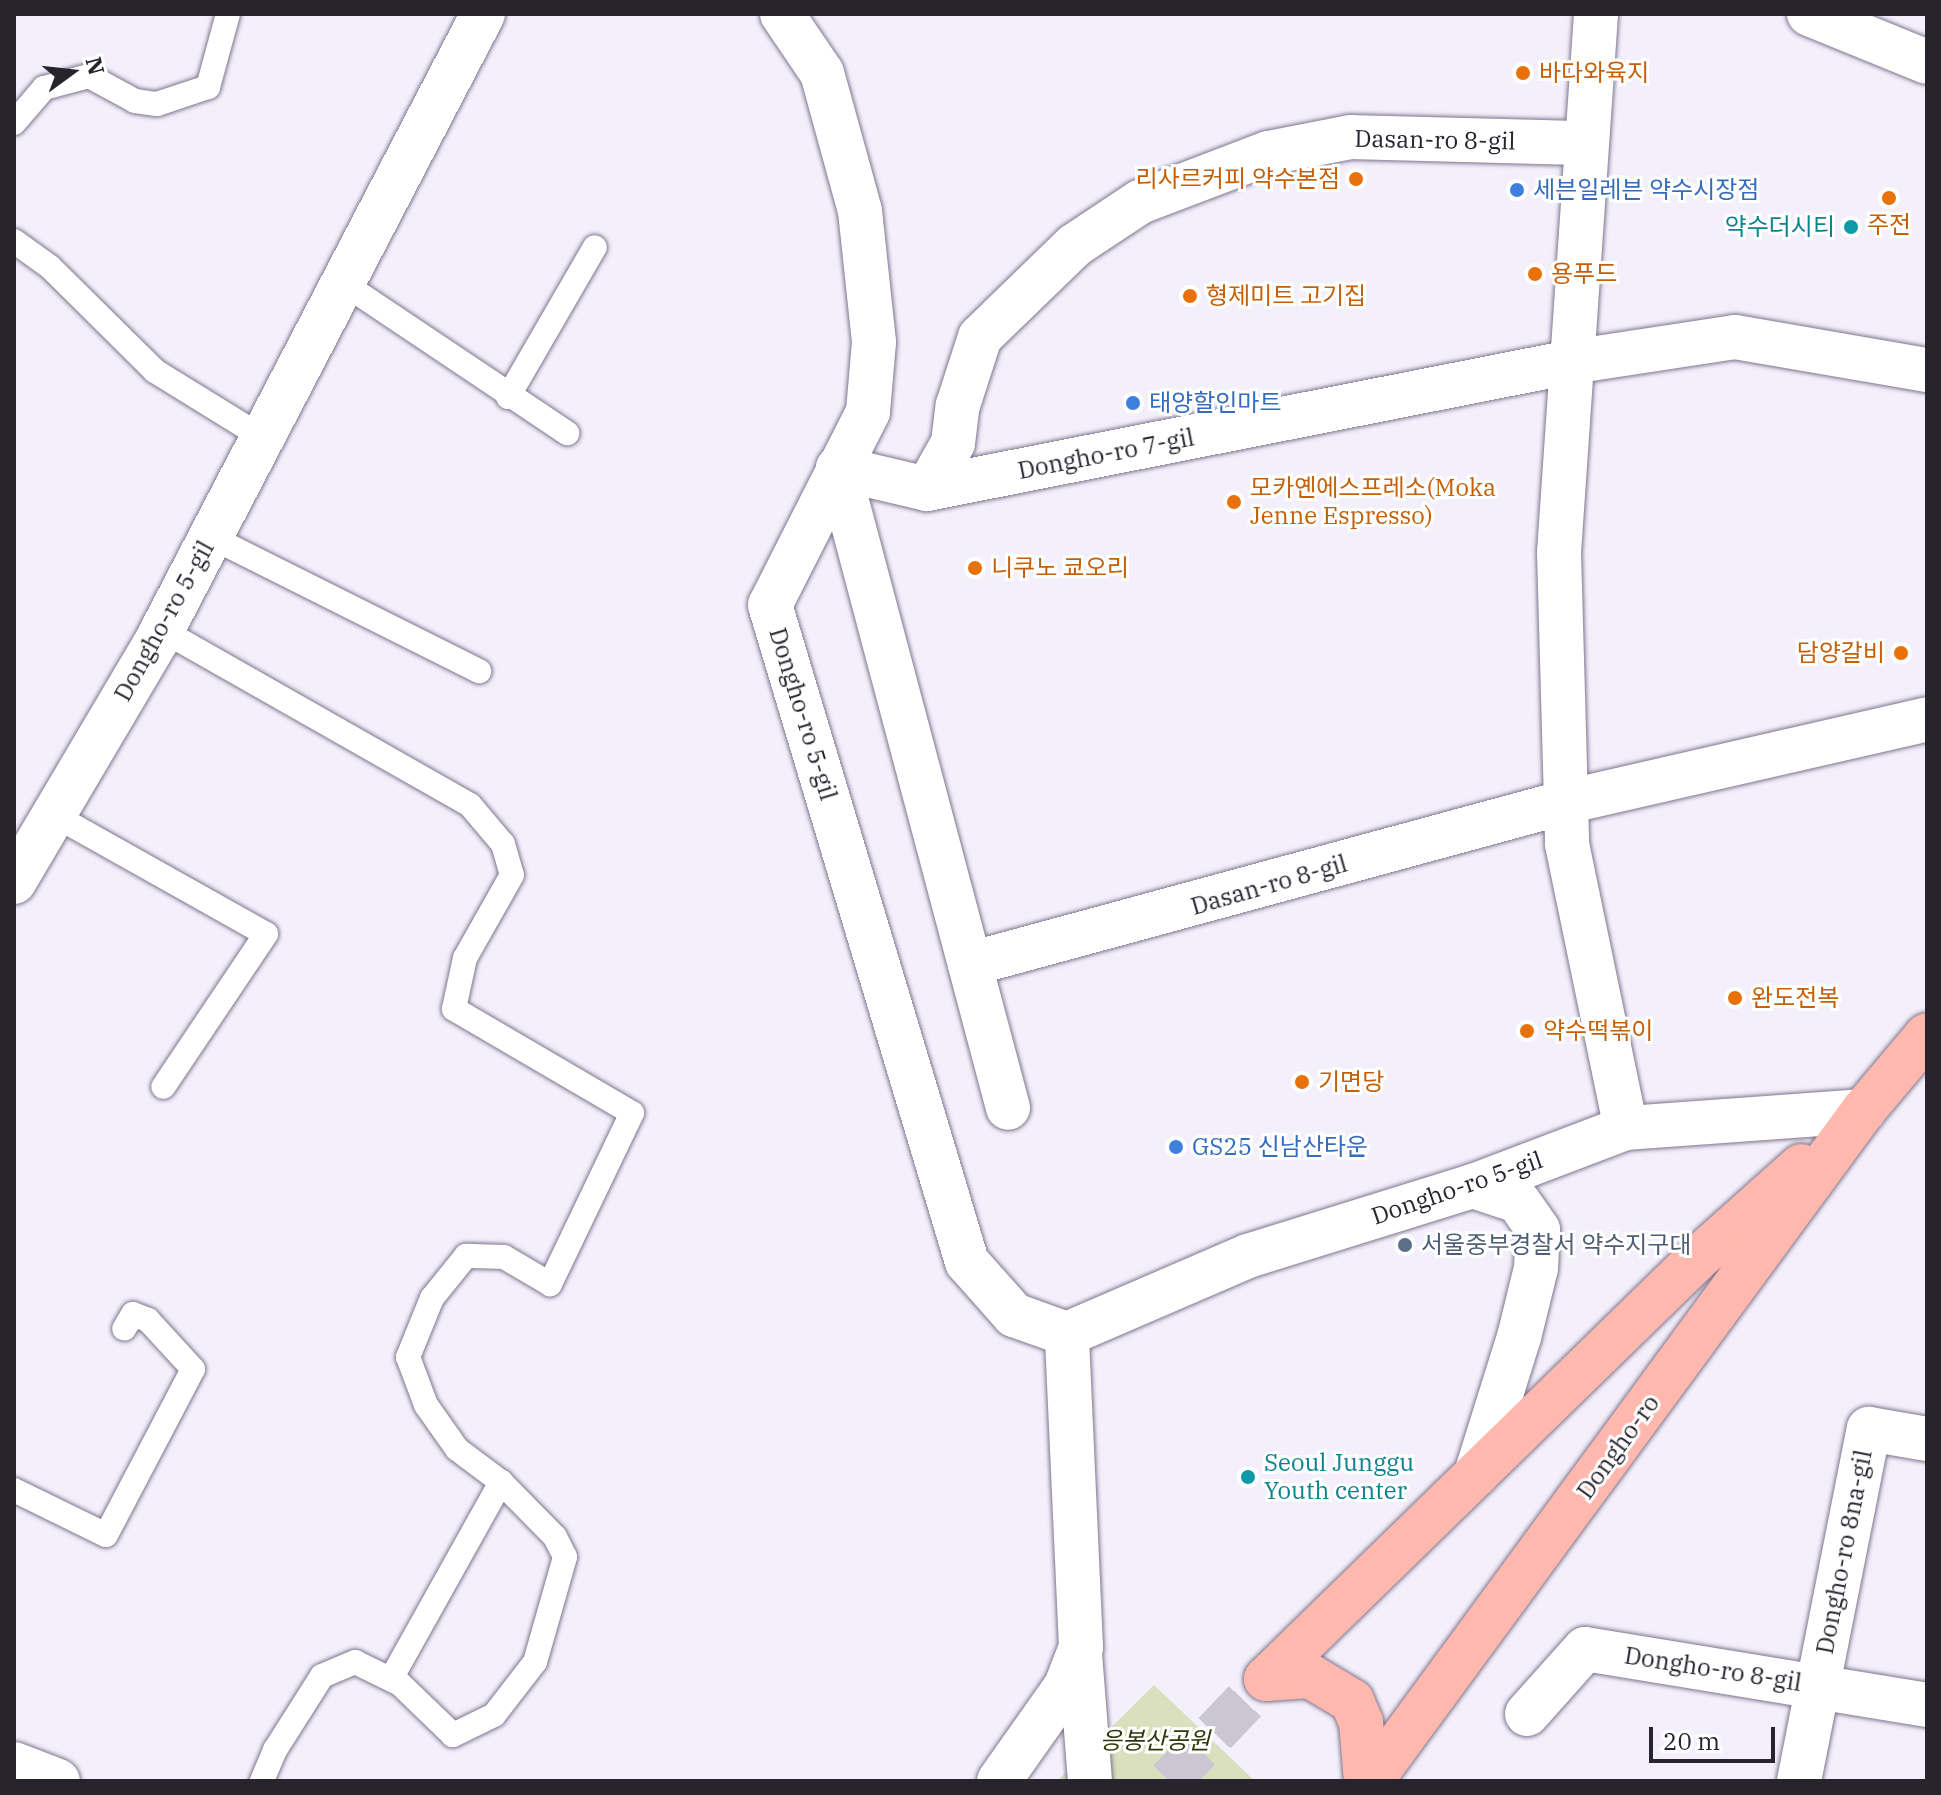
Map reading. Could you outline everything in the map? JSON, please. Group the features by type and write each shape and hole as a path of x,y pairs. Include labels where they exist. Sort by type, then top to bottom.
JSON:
{"main road":[{"name":"Dongho-ro","path":"1368,1781 1863,1111 1927,1035"},
{"name":"Dongho-ro","path":"1368,1781 1361,1722 1352,1701 1310,1676 1266,1679 1696,1260 1863,1111"}],"street":[{"name":"Dongho-ro 5-gil","path":"14,882 162,630 483,14"},
{"name":"Dongho-ro 5-gil","path":"782,14 822,73 860,211 874,342 868,412 770,605 967,1262 1014,1315 1067,1334 1248,1256 1473,1186 1626,1128 1863,1111"},
{"path":"1596,14 1559,552 1567,844 1626,1128"},
{"path":"1809,14 1927,62"},
{"name":"Dasan-ro 8-gil","path":"927,489 953,443 958,405 980,337 1075,245 1140,202 1268,153 1351,137 1586,143"},
{"name":"Dongho-ro 7-gil","path":"838,468 927,489 1571,362 1735,337 1927,370"},
{"path":"838,468 1008,1108"},
{"name":"Dasan-ro 8-gil","path":"970,964 1566,802 1927,719"},
{"path":"1473,1186 1518,1201 1538,1230 1536,1268 1519,1337 1476,1474"},
{"path":"1067,1334 1090,1781"},
{"name":"Dongho-ro 8na-gil","path":"1799,1781 1869,1429 1927,1439"},
{"path":"999,1781 1066,1686 1081,1647"},
{"name":"Dongho-ro 8-gil","path":"1527,1714 1585,1649 1927,1705"},
{"path":"14,1764 58,1781"}],"lane":[{"path":"14,123 44,88 89,76 135,101 157,104 208,87 228,14"},
{"path":"14,241 50,267 155,371 262,437"},
{"path":"508,397 595,247"},
{"path":"343,283 508,397 567,433"},
{"path":"211,537 479,671"},
{"path":"162,630 470,805 503,844 512,875 465,958 454,1009 632,1113 550,1284 504,1257 466,1256 432,1298 408,1357 426,1405 457,1449 501,1482 555,1537 565,1557 535,1662 494,1715 453,1735 391,1679 355,1662 322,1676 275,1750 262,1781"},
{"path":"54,815 266,934 163,1087"},
{"path":"14,1490 106,1535 193,1369 148,1320 133,1314 124,1329"},
{"path":"391,1679 501,1482"}],"green space":[{"name":"응봉산공원","path":"1154,1685 1255,1781 1057,1781"}],"tunnel":[{"path":"1169,1781 1266,1679"}],"place":[{"name":"바다와육지","path":"1523,73"},
{"name":"리사르커피 약수본점","path":"1356,179"},
{"name":"세븐일레븐 약수시장점","path":"1517,190"},
{"name":"주전","path":"1889,198"},
{"name":"약수더시티","path":"1851,227"},
{"name":"용푸드","path":"1535,274"},
{"name":"형제미트 고기집","path":"1190,296"},
{"name":"태양할인마트","path":"1133,403"},
{"name":"모카옌에스프레소(Moka Jenne Espresso)","path":"1234,502"},
{"name":"니쿠노 쿄오리","path":"975,568"},
{"name":"담양갈비","path":"1901,653"},
{"name":"완도전복","path":"1735,998"},
{"name":"약수떡볶이","path":"1527,1031"},
{"name":"기면당","path":"1302,1082"},
{"name":"GS25 신남산타운","path":"1176,1147"},
{"name":"서울중부경찰서 약수지구대","path":"1405,1245"},
{"name":"Seoul Junggu Youth center","path":"1248,1477"}]}
